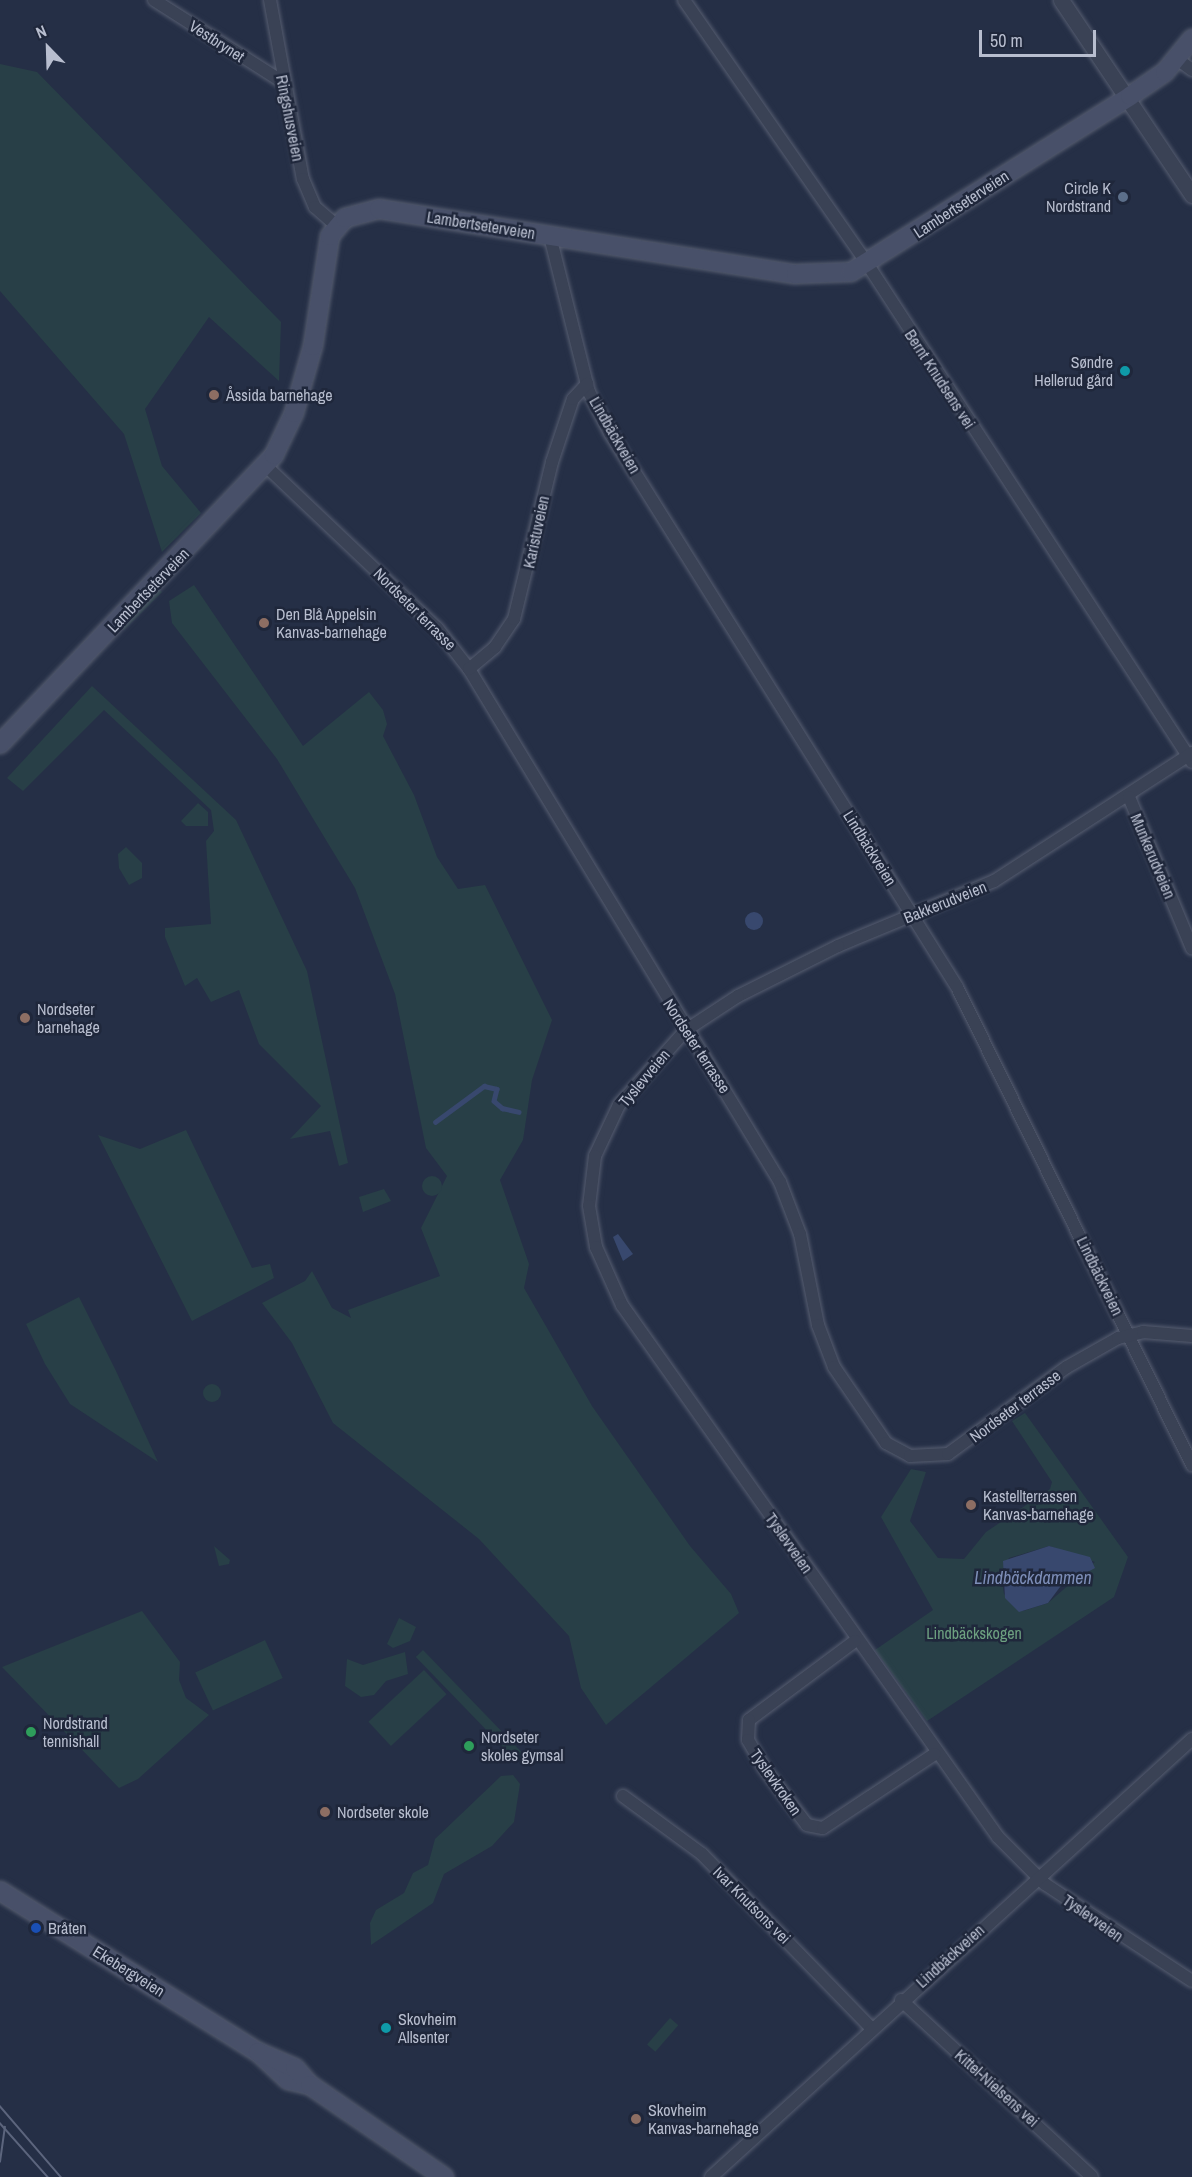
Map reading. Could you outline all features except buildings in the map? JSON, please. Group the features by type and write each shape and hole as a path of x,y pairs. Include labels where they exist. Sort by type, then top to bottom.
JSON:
{"main road":[{"name":"Lambertseterveien","path":"0,744 266,465 303,383 336,225 353,214 379,209 808,275 851,272 868,266 1130,96 1185,64 1192,39"},
{"name":"Ekebergveien","path":"0,1891 258,2052 277,2056 310,2085 444,2177"}],"street":[{"name":"Vestbrynet","path":"154,0 281,81"},
{"name":"Ringshusveien","path":"270,0 281,81 303,179 315,207 336,225"},
{"name":"Bernt Knudsens vei","path":"684,0 868,266 1190,757"},
{"path":"1061,0 1130,96 1192,195"},
{"name":"Lindbäckveien","path":"550,236 587,384 610,433 957,987 1192,1465"},
{"name":"Karistuveien","path":"469,669 495,647 514,619 552,462 573,399 587,384"},
{"name":"Nordseter terrasse","path":"266,465 437,628 469,669 787,1196 818,1325 834,1367 875,1432 897,1451 919,1457 957,1449 1067,1367 1129,1335"},
{"name":"Bakkerudveien","path":"686,1030 767,981 994,881 1190,757"},
{"name":"Munkerudveien","path":"1129,797 1192,948"},
{"name":"Tyslevveien","path":"686,1030 619,1104 601,1140 589,1189 596,1247 622,1305 935,1754 1035,1877 1192,1981"},
{"path":"1129,1335 1192,1336"},
{"name":"Tyslevkroken","path":"855,1641 749,1720 748,1740 764,1768 807,1825 823,1828 935,1754"},
{"name":"Lindbäckveien","path":"711,2177 870,2027 1035,1877 1187,1751 1192,1739"},
{"name":"Ivar Knutsons vei","path":"623,1796 702,1854 870,2027"},
{"name":"Kittel-Nielsens vei","path":"901,2000 1092,2177"}],"green space":[{"path":"0,64 37,72 281,322 279,381 209,317 145,409 162,466 201,513 162,552 124,434 0,291"},
{"path":"194,585 303,746 369,692 383,710 387,724 383,736 414,795 437,857 458,889 485,885 552,1020 532,1080 523,1140 500,1180 529,1264 524,1288 592,1406 690,1546 731,1594 739,1613 606,1725 581,1688 569,1636 479,1539 333,1423 292,1343 262,1303 305,1281 312,1271 332,1308 351,1318 348,1310 440,1276 421,1228 447,1176 426,1148 395,994 355,888 277,759 172,623 169,601"},
{"path":"159,589 162,592 124,630 121,628"},
{"path":"92,686 236,820 307,971 348,1163 339,1166 330,1131 290,1139 321,1106 259,1044 239,990 211,1002 197,978 185,986 165,937 165,928 211,924 206,841 214,831 211,810 104,710 23,791 7,778"},
{"path":"198,803 208,812 208,826 186,826 181,821"},
{"path":"126,847 142,863 142,878 129,885 119,868 118,854"},
{"path":"186,1130 252,1268 270,1264 274,1278 192,1321 98,1135 140,1149"},
{"path":"432,1176 439,1179 442,1186 439,1193 432,1196 425,1193 422,1186 425,1179"},
{"path":"384,1189 391,1201 363,1212 359,1197"},
{"path":"79,1297 158,1462 70,1404 45,1364 26,1324"},
{"path":"212,1384 218,1387 221,1393 218,1399 212,1402 206,1399 203,1393 206,1387"},
{"name":"Lindbäckskogen","path":"1025,1413 1128,1557 1114,1597 927,1721 875,1650 933,1610 881,1517 911,1469 926,1472 910,1521 938,1558 964,1559 986,1532 1050,1489 1052,1482 1012,1421","holes":["1049,1546 1095,1562 1048,1603 1023,1611 1004,1594 1001,1574 1009,1558"]},
{"path":"214,1546 230,1560 229,1564 219,1566"},
{"path":"142,1611 180,1662 179,1680 186,1698 209,1715 138,1779 119,1788 2,1667"},
{"path":"399,1618 416,1627 410,1641 393,1648 387,1644"},
{"path":"265,1640 283,1678 213,1711 195,1673"},
{"path":"423,1650 524,1755 517,1762 416,1657"},
{"path":"405,1652 408,1674 386,1681 374,1695 361,1697 345,1686 347,1659 363,1665"},
{"path":"424,1670 447,1694 391,1746 368,1722"},
{"path":"513,1775 520,1784 514,1822 492,1846 444,1874 433,1903 371,1945 370,1923 376,1910 404,1893 413,1873 428,1865 435,1839 501,1776"},
{"path":"670,2018 678,2025 655,2052 647,2044"}],"water":[{"path":"754,912 760,915 763,921 760,927 754,930 748,927 745,921 748,915"},
{"path":"618,1234 633,1254 623,1261 613,1237"},
{"name":"Lindbäckdammen","path":"1049,1546 1090,1557 1095,1568 1060,1587 1048,1603 1019,1612 1005,1598 1003,1561"}],"waterway":[{"path":"435,1122 484,1086 497,1089 494,1101 502,1108 519,1112"}],"tram line":[{"path":"0,2106 61,2177"},
{"path":"0,2123 48,2177"},
{"path":"0,2162 5,2127"}],"place":[{"name":"Circle K Nordstrand","path":"1123,197"},
{"name":"Søndre Hellerud gård","path":"1125,371"},
{"name":"Åssida barnehage","path":"214,395"},
{"name":"Den Blå Appelsin Kanvas-barnehage","path":"264,623"},
{"name":"Nordseter barnehage","path":"25,1018"},
{"name":"Kastellterrassen Kanvas-barnehage","path":"971,1505"},
{"name":"Nordstrand tennishall","path":"31,1732"},
{"name":"Nordseter skoles gymsal","path":"469,1746"},
{"name":"Nordseter skole","path":"325,1812"},
{"name":"Bråten","path":"36,1928"},
{"name":"Skovheim Allsenter","path":"386,2028"},
{"name":"Skovheim Kanvas-barnehage","path":"636,2119"}]}
